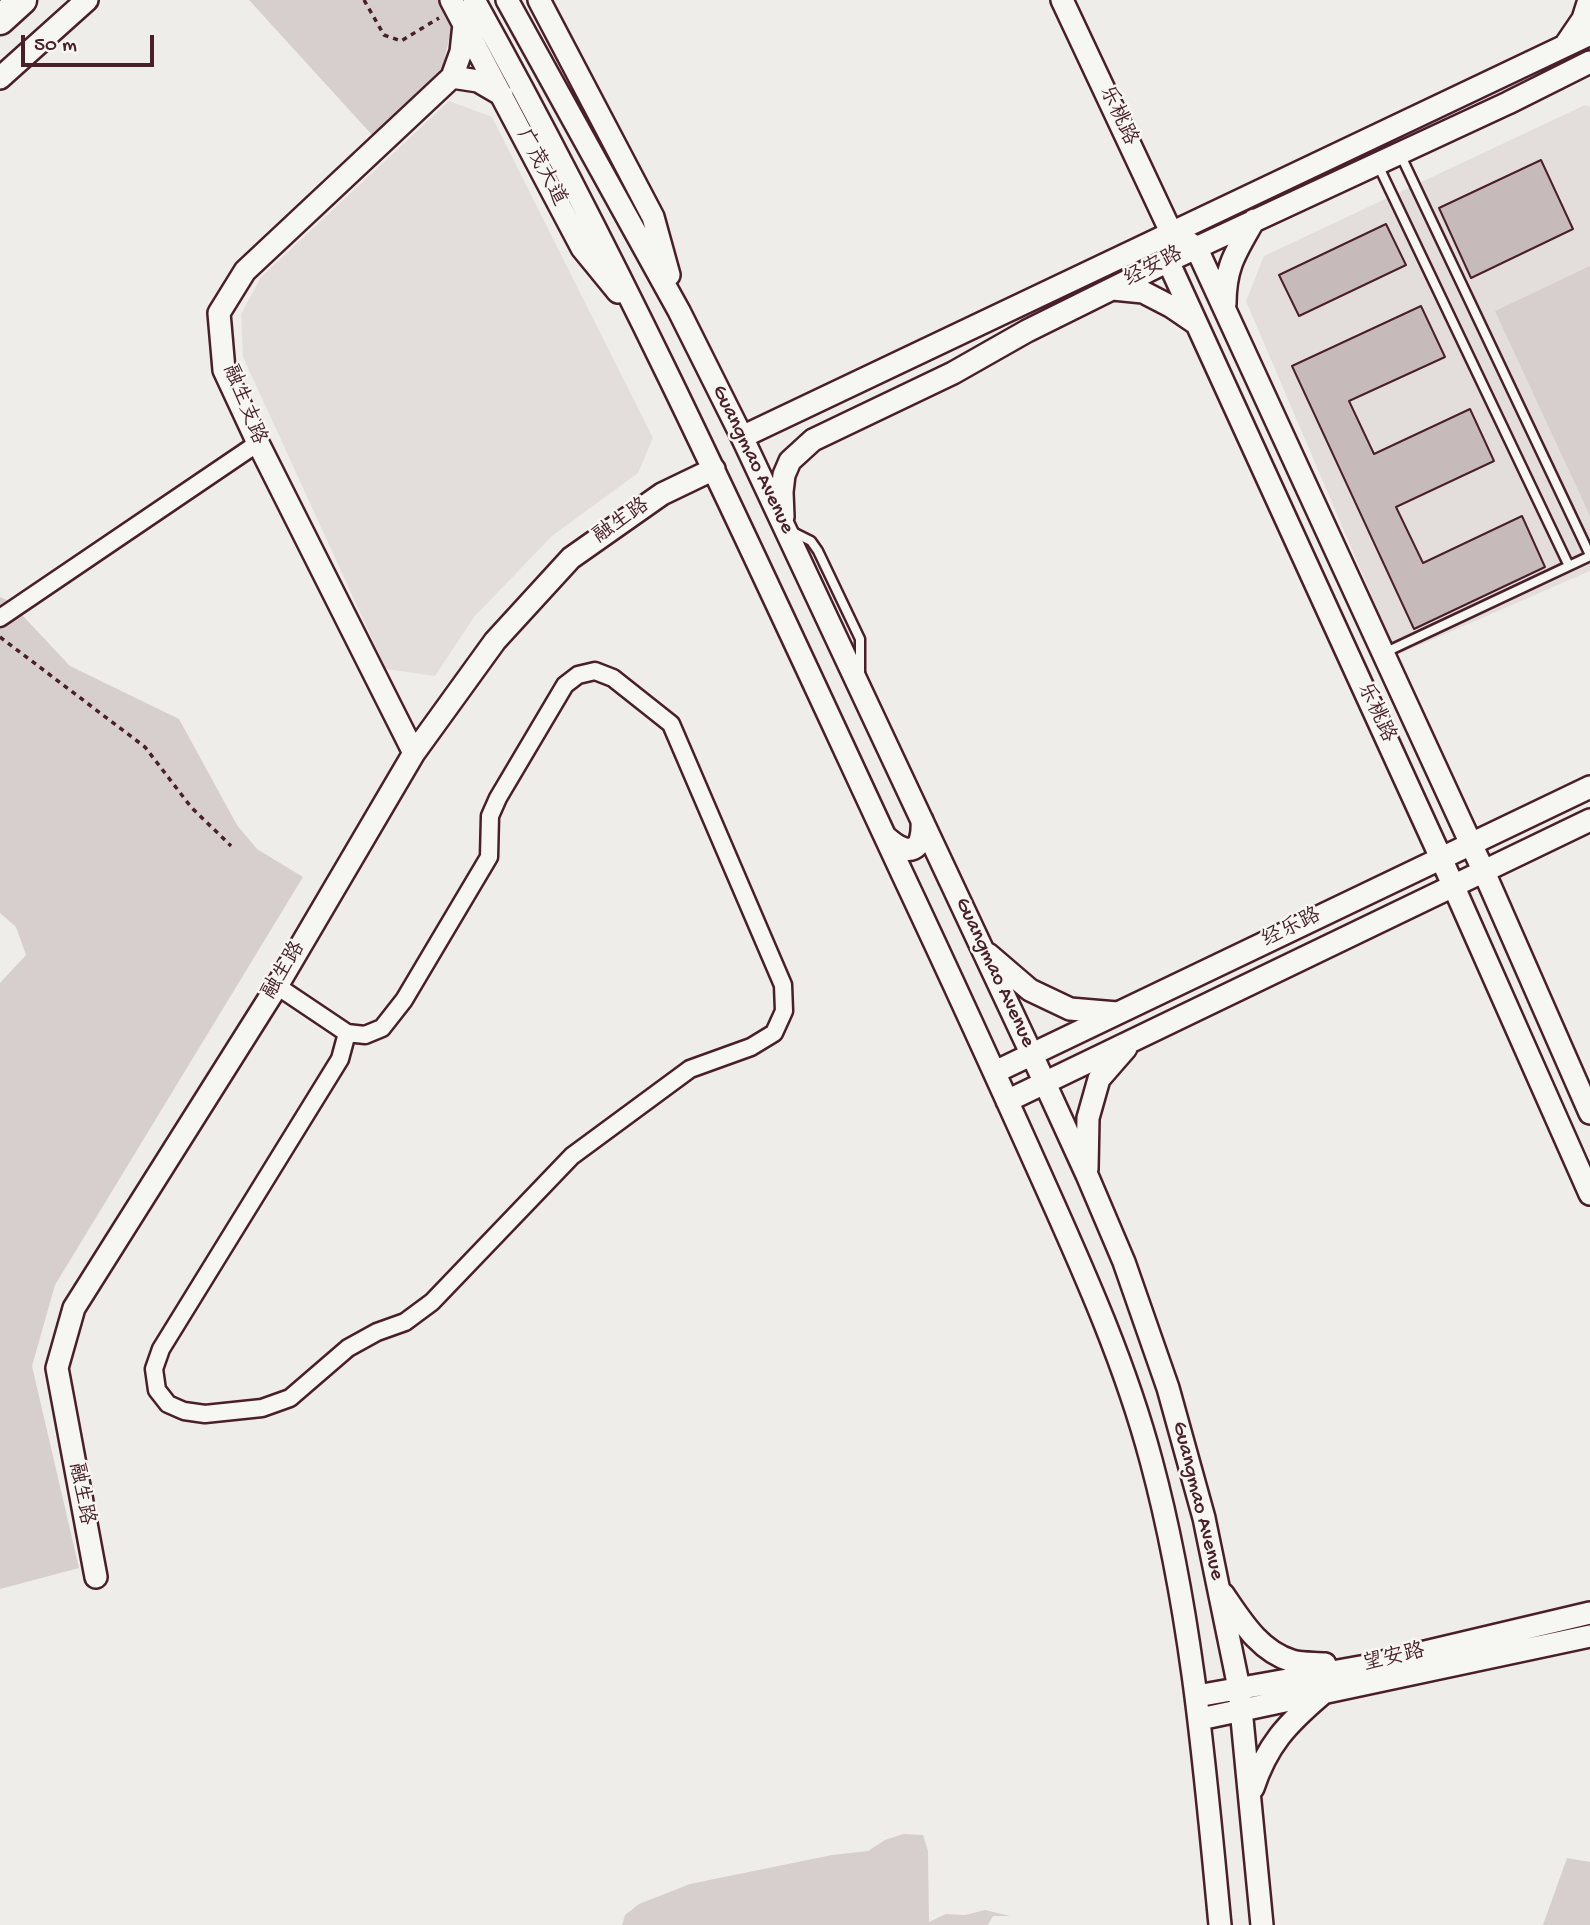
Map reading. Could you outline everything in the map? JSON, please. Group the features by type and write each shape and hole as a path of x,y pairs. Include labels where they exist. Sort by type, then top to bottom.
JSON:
{"highway":[{"path":"0,20 22,0"}],"street":[{"path":"0,78 86,0"},
{"name":"Guangmao Avenue","path":"474,0 645,325 714,469 995,1072 1088,1282 1134,1399 1169,1534 1197,1696 1220,1925"},
{"name":"Guangmao Avenue","path":"507,0 679,311 742,437 1045,1083 1129,1275 1168,1388 1204,1518 1240,1699 1262,1925"},
{"name":"乐桃路","path":"1062,0 1171,232"},
{"path":"1564,46 1583,19 1589,0"},
{"path":"542,3 653,217 679,311"},
{"path":"453,13 461,52 452,76 478,81 502,95"},
{"name":"广茂大道","path":"453,13 502,95 582,248 645,325"},
{"name":"经安路","path":"742,437 1590,34"},
{"name":"经安路","path":"784,528 783,475 790,461 813,440 953,373 1027,331 1167,261 1508,103 1590,62"},
{"name":"融生支路","path":"414,753 224,370 219,313 246,271 452,76"},
{"path":"1508,103 1550,94 1590,79"},
{"path":"1225,309 1225,281 1234,256 1254,220"},
{"path":"1167,261 1171,232 1196,247"},
{"name":"乐桃路","path":"1196,247 1484,872 1590,1113"},
{"name":"乐桃路","path":"1167,261 1454,886 1590,1194"},
{"path":"1113,289 1143,292 1196,323"},
{"path":"0,618 258,443"},
{"name":"融生路","path":"96,1577 57,1368 74,1308 277,986 414,753 495,641 571,558 663,494 714,469"},
{"path":"277,986 347,1033 365,1035 382,1028 404,1000 489,857 490,816 565,685 578,675 595,671 613,678 671,724 783,985 784,1011 774,1033 751,1046 690,1069 572,1156 432,1302 405,1322 377,1332 348,1348 290,1398 262,1408 205,1414 184,1411 168,1404 157,1390 154,1369 161,1349 340,1059 347,1033"},
{"name":"经乐路","path":"995,1072 1590,787"},
{"path":"886,837 902,850 908,851 922,841 922,820"},
{"name":"经乐路","path":"1007,1101 1590,820"},
{"path":"983,950 1030,990 1070,1009 1119,1013"},
{"path":"1087,1175 1088,1118 1099,1079 1133,1040"},
{"path":"1217,1586 1256,1639 1275,1654 1294,1662 1366,1666"},
{"name":"望安路","path":"1200,1718 1240,1699 1590,1613"},
{"name":"望安路","path":"1197,1696 1240,1699 1324,1692 1590,1636"},
{"path":"1250,1797 1261,1764 1290,1721 1324,1692"}],"lane":[{"path":"1383,653 1590,555 1399,152"},
{"path":"1377,162 1569,566"}],"path":[{"path":"364,0 384,35 401,41 453,13"},
{"path":"0,637 145,747 191,807 231,846"}],"shaded area":[{"path":"249,0 438,0 452,26 441,74 373,136"},
{"path":"449,101 492,117 653,438 638,473 552,536 474,617 435,676 386,669 243,357 241,314 261,277"},
{"path":"1585,105 1590,107 1590,571 1397,655 1246,301 1264,256"},
{"path":"1590,266 1590,516 1495,311"},
{"path":"0,597 9,601 70,666 179,719 237,825 257,849 303,877 55,1285 32,1366 79,1568 0,1589 0,983 26,955 16,927 0,913"},
{"path":"903,1834 923,1835 928,1851 929,1922 946,1914 965,1915 985,1910 1010,1916 993,1916 988,1925 622,1925 625,1915 639,1904 690,1884 832,1855 868,1851 885,1840"},
{"path":"1567,1858 1590,1862 1590,1925 1543,1925"}],"building":[{"path":"1541,160 1573,229 1471,278 1439,208"},
{"path":"1386,224 1406,265 1299,316 1279,275"},
{"path":"1421,306 1445,357 1349,401 1374,454 1470,409 1494,461 1396,507 1423,563 1522,516 1545,567 1414,629 1292,366"}]}
